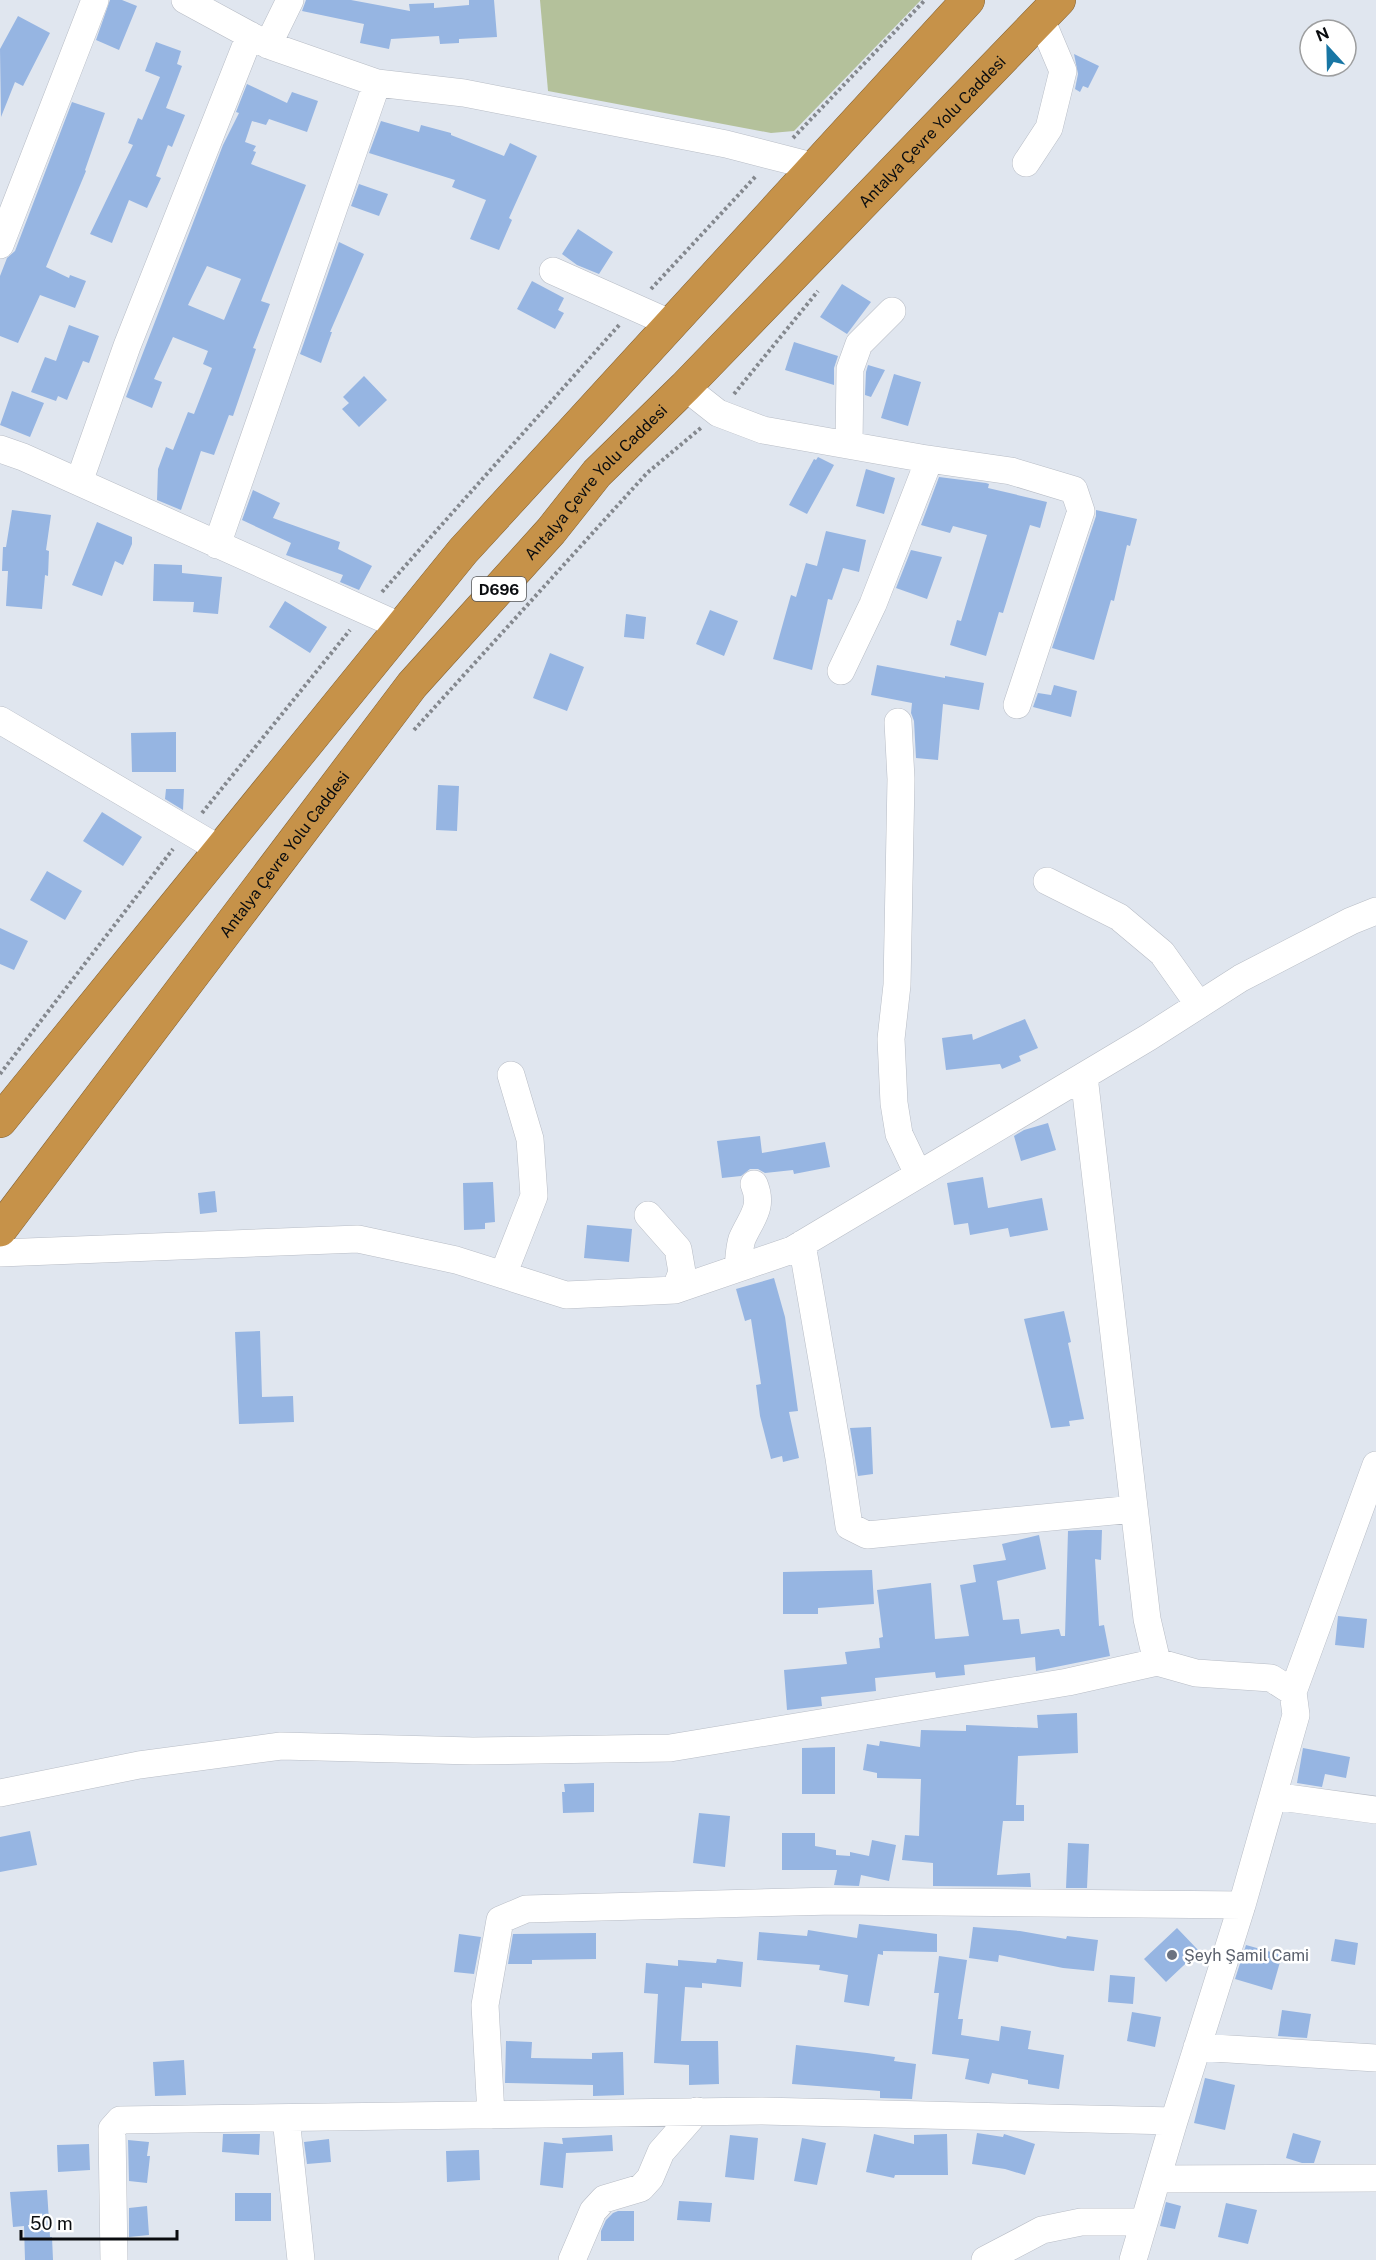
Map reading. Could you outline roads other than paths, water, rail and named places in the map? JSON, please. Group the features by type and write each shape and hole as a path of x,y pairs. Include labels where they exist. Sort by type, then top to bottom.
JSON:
{"highway":[{"name":"D696","path":"0,1121 463,551 968,0"},
{"name":"Antalya Çevre Yolu Caddesi","path":"0,1230 412,684 551,531 597,473 685,387 1050,9"}],"street":[{"path":"0,245 95,0"},
{"path":"185,0 259,40 377,83 464,93 726,144 816,167"},
{"path":"79,482 127,346 259,40 290,0"},
{"path":"1026,163 1049,128 1063,71 1050,9"},
{"path":"217,545 377,83"},
{"path":"553,271 672,324"},
{"path":"849,445 850,369 859,344 892,311"},
{"path":"685,387 718,413 763,430 1011,471 1074,490 1081,511 1017,705"},
{"path":"0,449 23,457 402,627"},
{"path":"841,671 873,603 928,459"},
{"path":"0,720 221,850"},
{"path":"898,722 901,779 897,985 891,1039 894,1103 899,1134 918,1174"},
{"path":"1047,881 1119,917 1162,953 1199,1005"},
{"path":"0,1253 358,1239 456,1260 566,1295 675,1290 792,1250 1084,1076 1241,978 1351,921 1376,911"},
{"path":"503,1275 534,1196 530,1139 511,1075"},
{"path":"1084,1076 1147,1619 1157,1662"},
{"path":"738,1268 741,1241 758,1205 758,1194 754,1184"},
{"path":"648,1215 678,1249 682,1272 675,1290"},
{"path":"802,1244 849,1526 867,1535 1134,1509"},
{"path":"1133,2260 1242,1905 1296,1715 1293,1692 1376,1465"},
{"path":"0,1793 139,1765 281,1746 474,1751 670,1748 1068,1682 1157,1662 1196,1673 1271,1678 1293,1692"},
{"path":"1273,1796 1376,1810"},
{"path":"491,2115 485,2005 501,1920 526,1909 834,1901 1242,1905"},
{"path":"1197,2047 1376,2058"},
{"path":"114,2260 112,2129 120,2120 761,2110 1174,2121"},
{"path":"572,2260 593,2211 604,2199 641,2188 650,2178 662,2152 697,2112"},
{"path":"286,2118 301,2260"},
{"path":"1157,2180 1376,2178"},
{"path":"986,2260 1042,2230 1081,2222 1144,2222"}],"place":[{"name":"Şeyh Şamil Cami","path":"1172,1955"}]}
